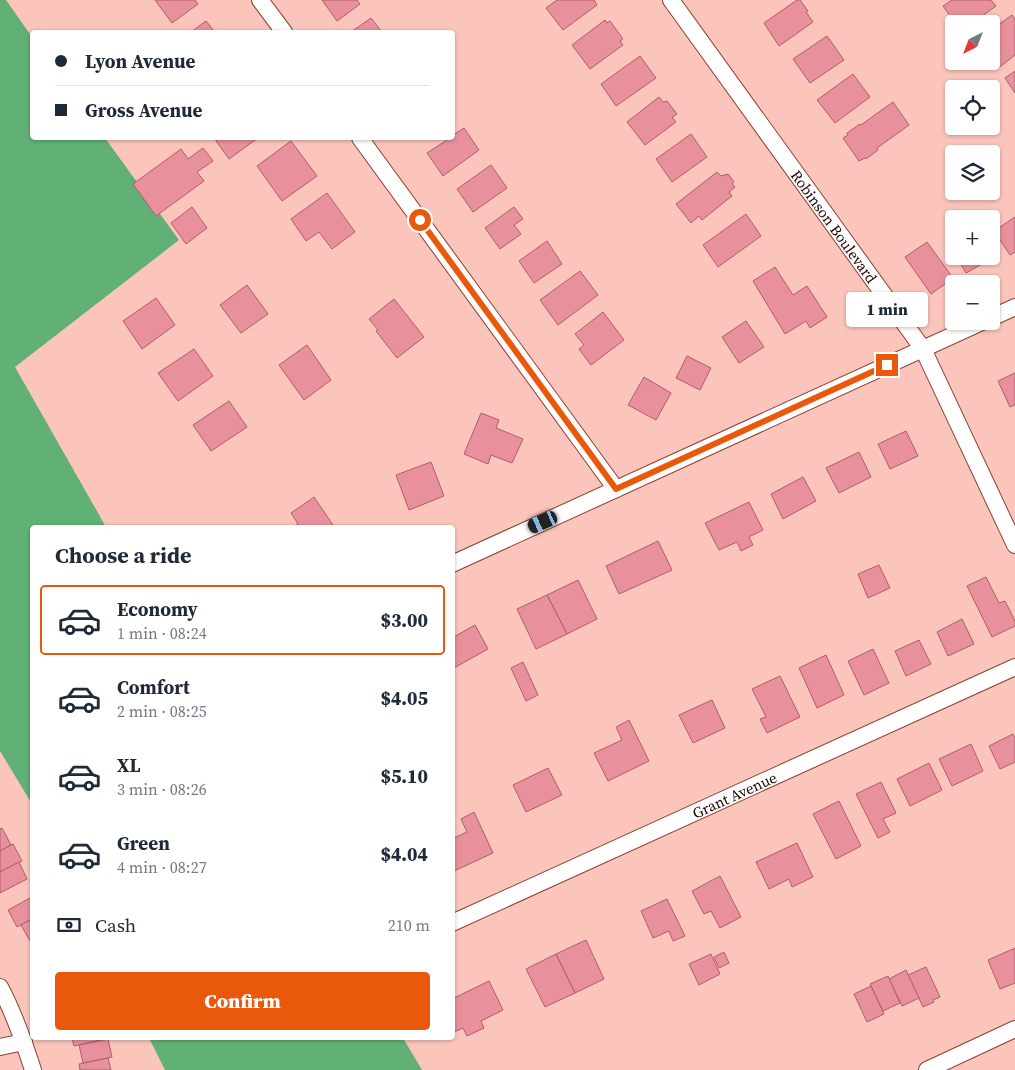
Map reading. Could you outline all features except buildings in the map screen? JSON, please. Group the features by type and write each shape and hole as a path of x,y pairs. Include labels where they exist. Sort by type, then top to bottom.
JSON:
{"street":[{"path":"260,0 282,30"},
{"name":"Robinson Boulevard","path":"671,0 924,349 1015,545"},
{"path":"361,140 616,489"},
{"path":"1000,314 1015,307"},
{"path":"455,563 965,330"},
{"name":"Grant Avenue","path":"455,922 1015,667"},
{"path":"0,987 24,1042 33,1070"},
{"path":"927,1070 1015,1029"},
{"path":"0,1047 24,1042"}],"green space":[{"path":"0,0 6,0 30,34 30,140 106,140 179,240 15,367 105,525 30,525 30,801 0,751"},
{"path":"150,1040 404,1040 422,1070 165,1070"}],"route":[{"path":"420,220 616,489 887,365"}]}
